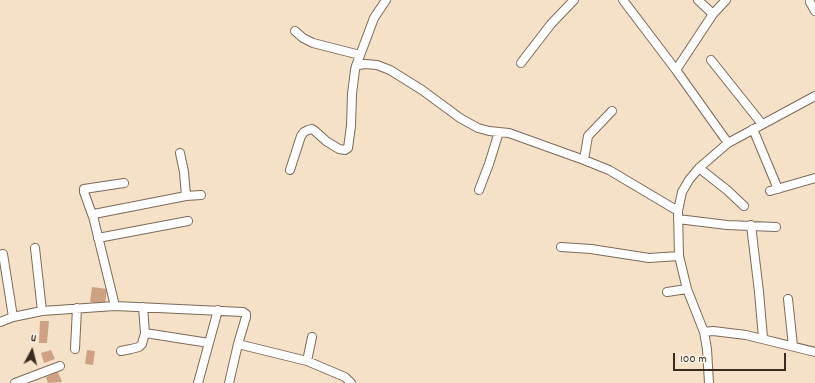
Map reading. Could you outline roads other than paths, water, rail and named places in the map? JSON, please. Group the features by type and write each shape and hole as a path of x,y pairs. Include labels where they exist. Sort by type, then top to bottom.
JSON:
{"street":[{"path":"290,170 301,136 308,130 312,129 326,141 339,149 345,150 348,148 351,126 352,94 356,66 374,18 386,0"},
{"path":"521,63 551,24 574,0"},
{"path":"623,0 676,70 728,143"},
{"path":"698,0 713,14"},
{"path":"676,70 713,14 726,0"},
{"path":"810,2 815,11"},
{"path":"295,31 303,38 313,43 360,56"},
{"path":"711,60 762,124"},
{"path":"356,66 365,64 385,67 422,90 460,118 478,128 499,132 509,132 609,170 678,215 727,225 776,227"},
{"path":"709,383 707,349 704,332 688,289 679,256 678,215 682,192 688,180 699,168 728,143 815,96"},
{"path":"584,160 588,136 612,111"},
{"path":"753,129 774,190 815,178"},
{"path":"479,190 499,132"},
{"path":"180,153 184,172 186,196"},
{"path":"699,168 727,190 744,206"},
{"path":"115,306 93,217 84,189 124,183"},
{"path":"93,217 94,214 186,196 201,196"},
{"path":"98,238 188,221"},
{"path":"751,225 763,338"},
{"path":"561,247 591,249 649,258 679,256"},
{"path":"35,248 42,311"},
{"path":"3,254 13,318"},
{"path":"667,292 688,289"},
{"path":"788,299 793,346"},
{"path":"0,322 42,311 115,306 243,312 246,314 229,383"},
{"path":"121,351 139,347 142,344 145,333 143,307"},
{"path":"75,349 77,308"},
{"path":"198,383 218,310"},
{"path":"704,332 724,332 763,338 815,352"},
{"path":"145,333 209,343"},
{"path":"307,361 312,337"},
{"path":"238,344 307,361 346,377 350,383"},
{"path":"15,383 60,366"}]}
